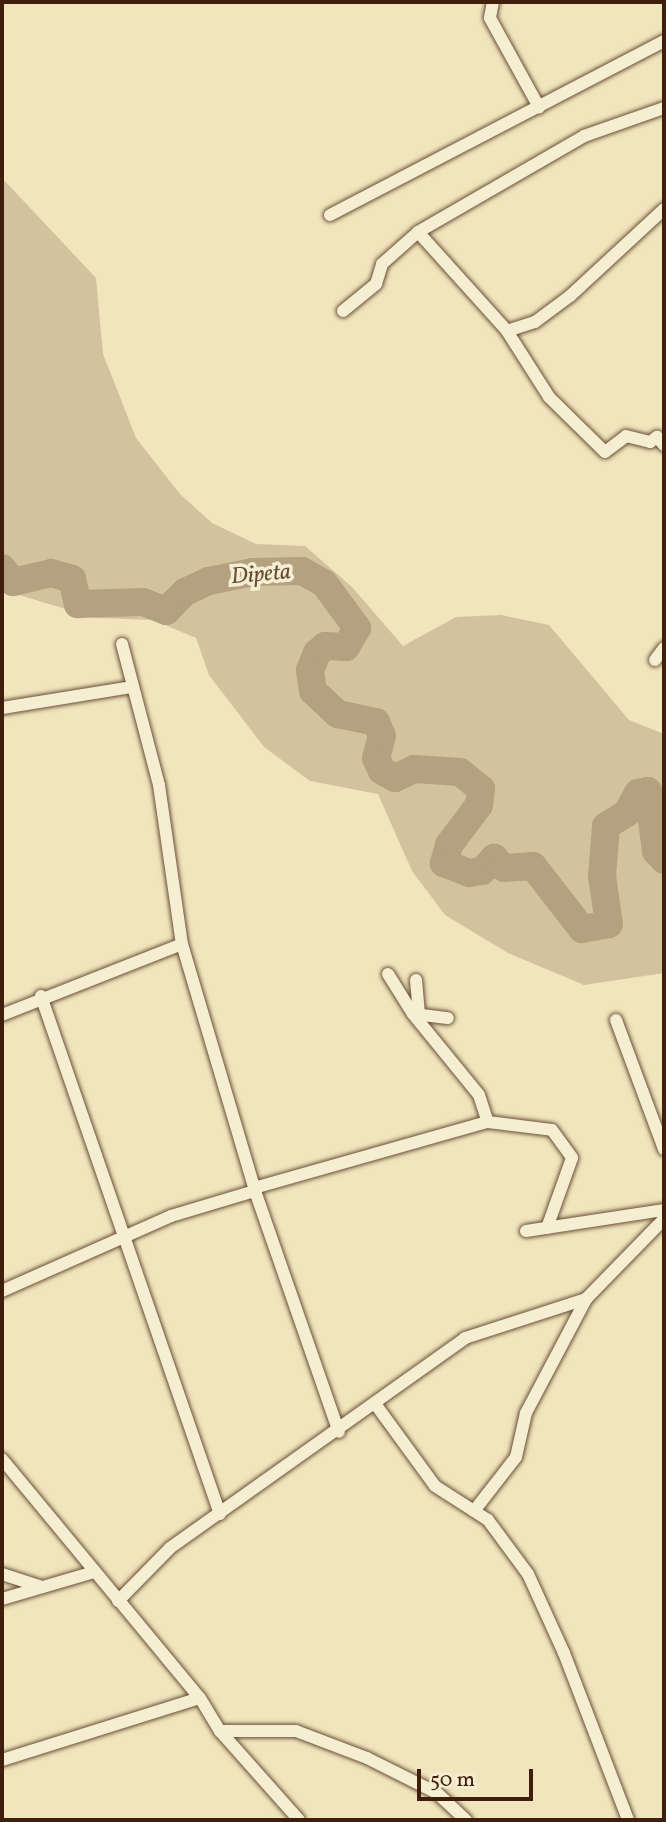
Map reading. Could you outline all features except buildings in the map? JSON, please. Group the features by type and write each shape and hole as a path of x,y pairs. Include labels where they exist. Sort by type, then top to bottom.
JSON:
{"street":[{"path":"494,2 490,18 539,107"},
{"path":"330,215 664,41"},
{"path":"343,311 376,284 382,264 418,232 584,136 664,108"},
{"path":"507,331 535,322 570,296 664,209"},
{"path":"418,232 507,331 549,397 605,452 626,436 650,442 657,437 664,445"},
{"path":"122,644 131,687 159,785 183,944 255,1190 339,1432"},
{"path":"655,660 664,648"},
{"path":"2,708 131,687"},
{"path":"2,1015 41,996 183,944"},
{"path":"388,974 480,1095 488,1122"},
{"path":"416,980 416,1014"},
{"path":"41,996 220,1514"},
{"path":"416,1014 448,1018"},
{"path":"616,1020 659,1118 664,1149"},
{"path":"2,1291 171,1216 488,1122 552,1130 566,1145 572,1158 547,1228"},
{"path":"526,1231 664,1210"},
{"path":"474,1511 516,1457 526,1413 586,1299 664,1219"},
{"path":"118,1601 170,1548 339,1432 465,1338 586,1299"},
{"path":"376,1405 435,1486 488,1520 528,1574 564,1653 628,1820"},
{"path":"2,1459 200,1698 220,1731 299,1820"},
{"path":"2,1599 94,1572"},
{"path":"2,1574 43,1587"},
{"path":"2,1760 200,1698"},
{"path":"220,1731 296,1731 367,1758 437,1793 466,1820"}],"shaded area":[{"path":"2,178 96,278 103,354 136,438 180,494 212,523 256,544 305,546 352,587 403,646 456,617 501,615 549,625 629,720 664,734 664,973 584,985 508,953 445,915 412,871 378,794 310,781 264,747 209,675 196,638 153,620 96,618 2,590"}],"waterway":[{"name":"Dipeta","path":"2,568 13,582 51,573 72,579 78,604 143,602 166,611 185,592 209,581 253,572 302,571 324,583 357,628 346,647 325,646 317,653 310,670 313,691 338,714 376,722 382,736 376,758 382,771 395,778 414,769 460,772 481,789 479,805 449,845 444,863 469,873 482,871 494,858 504,868 533,866 582,929 609,924 602,876 606,826 627,813 638,793 648,791 656,851 664,860"}]}
